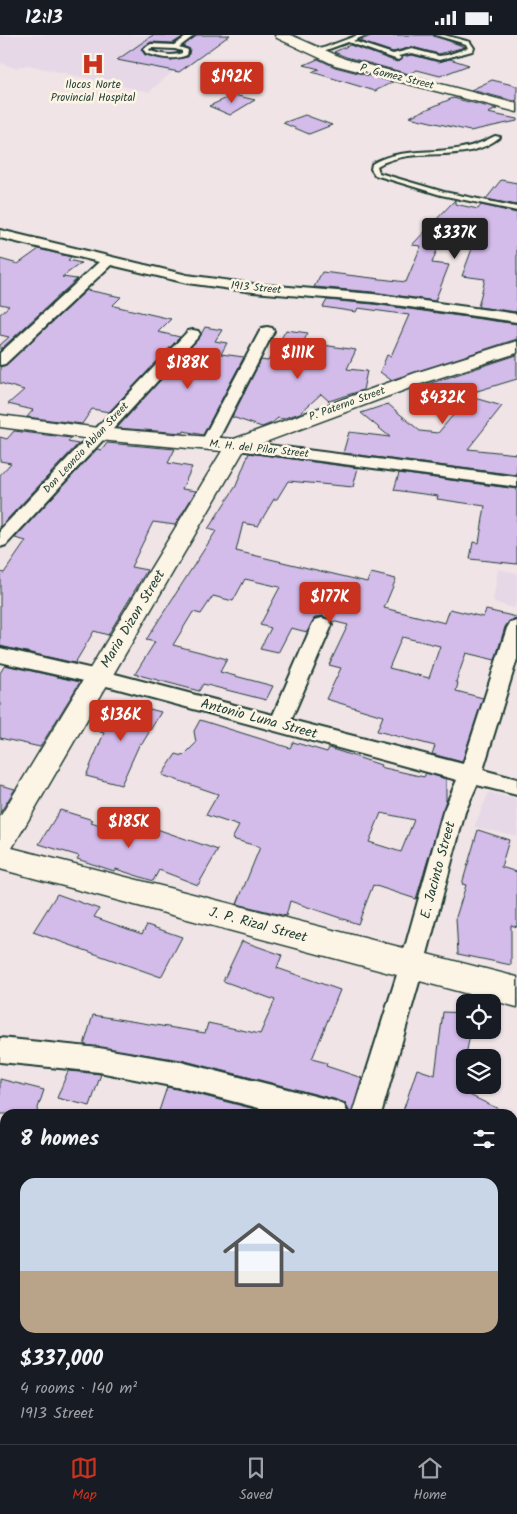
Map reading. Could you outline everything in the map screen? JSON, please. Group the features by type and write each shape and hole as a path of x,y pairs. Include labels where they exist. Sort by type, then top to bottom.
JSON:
{"main road":[{"name":"P. Gomez Street","path":"281,35 316,52 357,67 517,108"},
{"name":"P. Paterno Street","path":"236,446 422,377 517,347"},
{"name":"M. H. del Pilar Street","path":"0,421 98,434 236,446"},
{"name":"Maria Dizon Street","path":"0,843 236,446"},
{"name":"J. P. Rizal Street","path":"0,857 517,992"}],"street":[{"name":"1913 Street","path":"0,234 107,261 222,285 373,298 517,318"},
{"path":"0,361 107,261"},
{"path":"208,444 267,331"},
{"name":"Don Leoncio Ablan Street","path":"0,541 193,334"},
{"name":"M. H. del Pilar Street","path":"236,446 517,482"},
{"path":"279,724 322,625"},
{"name":"E. Jacinto Street","path":"369,1109 412,965 454,812 470,775 517,628"},
{"name":"Antonio Luna Street","path":"0,655 98,677 517,787"},
{"path":"0,1050 99,1061 181,1075 314,1109"}],"lane":[{"path":"175,47 185,51 185,54 176,57 164,56 148,53 146,49 151,46 175,47 192,35"},
{"path":"316,52 363,35"},
{"path":"349,41 395,57 412,51 437,57 448,57 472,48 468,43 438,35"},
{"path":"497,137 485,144 469,149 388,159 374,165 374,169 377,174 443,194 517,209"}],"shaded area":[{"name":"Ilocos Norte Provincial Hospital","path":"0,35 216,35 149,92 28,65 15,68 0,63"},
{"path":"498,569 517,573 517,598 514,608 493,602"},
{"path":"489,792 517,800 517,836 474,827"}],"building":[{"path":"153,35 186,35 173,43 151,42 141,49 145,55 171,60 188,57 190,49 183,46 197,35 230,35 179,72 117,60"},
{"path":"373,35 433,35 465,47 439,54 412,47 393,52 359,41"},
{"path":"350,45 397,62 402,60 402,57 412,55 439,62 450,59 469,65 440,76 417,70 409,74 334,52"},
{"path":"318,59 335,67 393,82 375,91 312,72 319,69 304,65"},
{"path":"492,80 517,86 517,100 514,101 471,90"},
{"path":"234,95 255,100 230,115 209,106"},
{"path":"453,98 497,109 488,113 517,119 517,121 470,131 409,117"},
{"path":"305,115 332,125 309,134 283,123"},
{"path":"501,180 517,183 517,205 486,199"},
{"path":"455,200 455,204 478,209 481,205 517,213 517,312 478,307 485,279 462,276 476,238 443,234 432,263 449,265 435,301 373,292 314,287 322,272 406,282 421,246 412,245"},
{"path":"39,249 71,257 68,260 81,263 62,277 77,279 0,350 0,345 9,337 0,335 0,314 9,306 0,304 0,259 18,264"},
{"path":"87,290 121,297 114,306 171,319 158,332 180,337 109,412 92,409 82,424 27,417 33,410 8,404 24,390 0,383 0,367 6,365"},
{"path":"327,300 373,304 517,324 517,339 391,380 380,372 387,355 391,356 409,315 358,308 356,312 323,307"},
{"path":"205,327 222,330 215,341 227,343 221,354 244,357 203,435 184,431 183,433 117,428 199,338"},
{"path":"286,330 308,333 303,342 356,350 347,369 367,371 363,390 329,401 321,394 300,413 282,419 278,418 262,427 232,417 261,360 268,361"},
{"path":"517,355 517,379 464,395 502,406 468,449 517,454 517,475 343,453 349,432 390,437 361,413 388,404 420,431 438,433 454,414 416,388"},
{"path":"14,431 71,438 68,442 78,444 0,527 0,475 11,463 0,461 0,437 7,439"},
{"path":"107,443 175,449 168,463 192,467 182,489 196,491 175,525 153,522 131,567 147,570 108,635 94,631 75,663 0,646 0,572 4,573 26,541 15,538 97,449 102,450"},
{"path":"249,453 358,468 353,487 288,481 277,499 274,499 258,526 243,523 236,551 367,582 371,573 396,579 384,608 445,623 450,609 483,617 486,610 517,617 517,619 509,621 505,627 495,660 466,653 456,682 458,683 456,691 483,698 462,762 432,754 435,746 377,731 383,716 326,699 341,668 329,665 348,625 332,621 323,616 316,617 307,632 291,628 278,653 260,649 271,628 260,625 280,587 245,579 233,601 213,596 201,614 193,612 173,645 227,659 220,672 273,686 266,700 203,684 199,691 135,674 155,642 146,640 216,531 208,529 236,486","holes":["402,637 440,646 429,678 389,668"]},
{"path":"399,473 517,489 517,564 470,559 473,542 479,543 485,506 437,499 438,496 394,490"},
{"path":"5,665 80,682 40,747 0,738 0,673"},
{"path":"119,701 161,712 142,744 140,743 121,785 86,776 104,733 100,732"},
{"path":"200,720 290,748 293,742 327,752 329,748 381,765 380,767 424,777 426,773 446,779 446,800 416,899 373,885 358,924 290,901 286,916 237,904 260,847 232,839 239,826 206,815 218,794 162,775 176,754 183,756 196,743 194,731","holes":["381,813 414,820 401,852 369,842"]},
{"path":"0,785 15,789 0,813"},
{"path":"60,810 93,820 91,823 137,838 145,825 218,850 198,885 159,870 153,881 77,859 79,856 39,844"},
{"path":"478,830 509,840 501,867 517,872 517,927 511,925 511,965 458,954 456,917 466,885 462,884"},
{"path":"57,894 99,909 94,917 142,934 147,925 182,937 161,977 33,932"},
{"path":"242,941 282,955 277,968 340,990 312,1059 327,1063 326,1066 362,1078 353,1109 348,1109 345,1103 334,1099 181,1060 84,1045 93,1015 205,1033 208,1023 260,1034 275,1000 223,981"},
{"path":"443,1012 456,1013 456,1039 469,1039 467,1049 456,1049 456,1094 467,1094 499,1109 404,1109 417,1069 435,1075"},
{"path":"68,1071 101,1074 90,1106 57,1098"},
{"path":"0,1079 44,1090 38,1109 0,1109"},
{"path":"167,1087 255,1109 160,1109"}],"place":[{"name":"Ilocos Norte Provincial Hospital","path":"93,64"}]}
